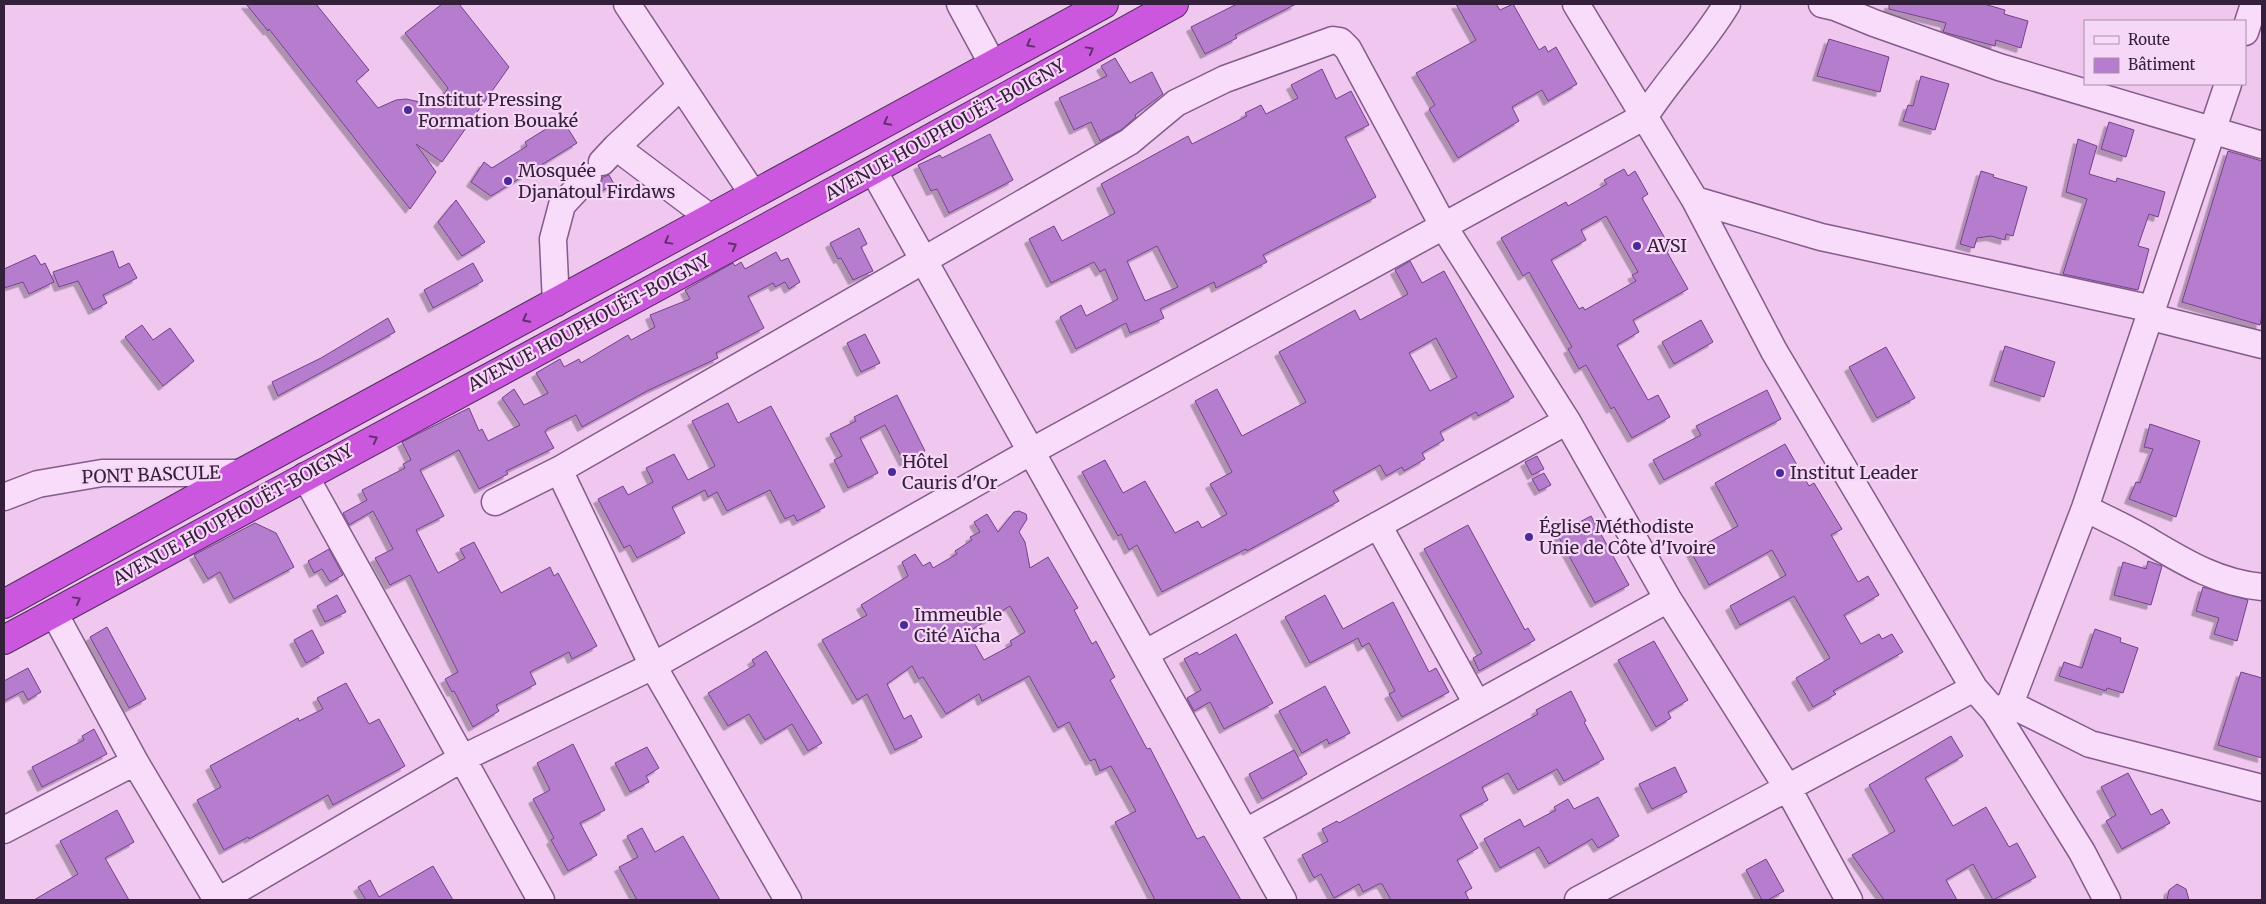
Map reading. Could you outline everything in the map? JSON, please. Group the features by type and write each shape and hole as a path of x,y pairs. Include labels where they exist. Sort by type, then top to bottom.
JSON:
{"highway":[{"name":"AVENUE HOUPHOUËT-BOIGNY","path":"4,604 241,472 556,303 1104,4"},
{"name":"AVENUE HOUPHOUËT-BOIGNY","path":"4,640 874,170 1174,4"}],"street":[{"path":"627,4 753,194"},
{"path":"960,4 993,65"},
{"path":"1576,4 1695,200 1774,351 1974,688 2003,708 2090,744 2262,788"},
{"path":"54,613 135,762 218,900 461,759 653,666 1032,452 1645,116 1659,93 1716,22 1727,4"},
{"path":"1822,4 1836,6 1874,23 2000,67 2262,145"},
{"path":"2246,29 2254,4"},
{"path":"495,502 560,470 1129,142 1176,103 1225,79 1333,40 1340,41 1348,49 1444,227 1566,421 1668,599 1788,786 1849,900"},
{"path":"2003,708 2085,508 2228,85"},
{"path":"556,303 553,239 562,205 602,162 681,86"},
{"path":"602,162 709,218"},
{"path":"874,170 1283,900"},
{"path":"1695,200 1821,237 2152,313 2262,345"},
{"path":"1146,653 1566,421"},
{"path":"560,470 653,666 788,900"},
{"name":"PONT BASCULE","path":"4,497 38,484 102,473 241,472"},
{"path":"305,476 541,900"},
{"path":"2085,508 2146,539 2181,562 2229,582 2262,587"},
{"path":"1378,525 1477,704"},
{"path":"1246,832 1668,599"},
{"path":"1578,900 1974,688"},
{"path":"2003,708 2107,900"},
{"path":"4,830 135,762"}],"building":[{"path":"246,4 316,4 369,70 356,81 378,108 396,100 406,99 420,102 434,109 448,88 405,33 442,4 459,4 509,67 442,162 416,144 436,172 410,209 269,29 268,31"},
{"path":"1237,4 1296,4 1235,35 1237,38 1205,54 1191,27"},
{"path":"1456,4 1496,4 1500,10 1513,4 1539,50 1545,46 1548,52 1556,47 1577,84 1548,101 1542,90 1512,107 1519,121 1458,158 1429,109 1435,105 1416,73 1476,40"},
{"path":"1889,4 1984,4 2005,10 2004,14 2028,21 2021,48 1996,40 1995,46 1943,32 1946,23 1889,9"},
{"path":"1829,39 1889,57 1880,92 1817,76"},
{"path":"1115,58 1130,83 1152,72 1163,94 1135,115 1136,117 1121,130 1100,141 1091,122 1074,130 1059,98 1107,76 1101,66"},
{"path":"1322,69 1336,99 1351,91 1369,125 1345,137 1376,197 1263,255 1267,262 1216,288 1214,282 1160,309 1164,318 1130,333 1126,323 1076,349 1060,317 1081,305 1086,316 1118,299 1105,269 1100,272 1094,262 1051,283 1029,239 1054,226 1062,241 1115,213 1101,184 1188,136 1192,144 1247,116 1245,113 1261,105 1266,114 1298,98 1291,85","holes":["1157,246 1178,287 1145,301 1127,261"]},
{"path":"1921,76 1949,84 1935,130 1903,121 1908,105 1913,106"},
{"path":"562,119 577,143 491,196 471,182 484,162 492,168 527,146 525,142"},
{"path":"2109,122 2134,130 2126,157 2101,149"},
{"path":"990,134 1013,180 949,213 937,189 931,191 918,165 940,155 942,158"},
{"path":"2078,139 2097,146 2089,174 2116,182 2117,178 2165,192 2158,217 2149,214 2138,246 2149,249 2138,290 2063,274 2087,199 2066,192"},
{"path":"2228,151 2262,161 2262,316 2260,325 2182,302"},
{"path":"1624,169 1628,176 1635,171 1648,194 1642,198 1671,249 1667,252 1688,289 1633,320 1639,332 1617,345 1648,400 1658,395 1670,417 1632,438 1614,407 1611,409 1586,365 1579,369 1568,349 1572,347 1529,272 1523,276 1501,238 1566,202 1568,206 1607,184 1604,180","holes":["1606,216 1638,272 1632,275 1636,281 1585,310 1583,307 1579,309 1551,260 1586,240 1581,230"]},
{"path":"1981,171 1994,175 1993,177 2027,187 2013,236 2006,234 2005,240 1991,236 1977,238 1974,248 1960,244"},
{"path":"609,175 614,184 598,193 596,191 603,177"},
{"path":"456,200 485,242 462,256 438,222"},
{"path":"859,228 867,244 861,247 873,271 853,280 841,258 838,259 830,243"},
{"path":"113,251 119,268 129,263 137,278 103,295 107,303 93,310 78,281 59,287 53,272"},
{"path":"776,252 781,261 788,258 800,282 789,289 785,282 775,287 773,283 748,296 764,328 716,353 718,358 647,391 582,427 576,415 547,429 545,432 554,448 506,471 508,474 479,489 459,450 420,470 444,516 416,530 438,573 465,558 460,549 474,542 501,593 550,567 554,576 558,573 597,646 572,659 569,652 530,672 536,684 496,705 499,711 473,727 454,691 452,692 445,679 458,672 410,575 390,585 375,558 393,549 373,511 349,525 343,513 367,500 362,490 405,468 403,464 411,460 402,442 469,408 479,431 482,429 488,441 520,425 502,398 514,389 524,405 548,393 536,373 560,359 564,367 579,359 581,363 628,335 631,340 655,327 650,315 690,299 685,290 733,263 735,266 741,262 745,269"},
{"path":"35,255 41,265 45,263 54,282 29,294 23,282 4,288 4,269"},
{"path":"1410,261 1422,283 1444,271 1514,397 1478,416 1476,412 1440,432 1444,440 1422,453 1425,459 1404,471 1402,467 1386,476 1380,465 1333,491 1339,501 1247,551 1246,549 1162,592 1137,545 1129,550 1121,534 1118,536 1082,472 1105,460 1123,493 1145,481 1175,533 1198,521 1202,528 1227,514 1210,484 1232,472 1195,401 1217,389 1242,436 1306,402 1279,352 1355,310 1360,320 1408,294 1395,270","holes":["1436,338 1457,377 1430,391 1409,353"]},
{"path":"473,263 483,281 433,308 424,290"},
{"path":"388,318 395,332 278,396 272,382 321,358"},
{"path":"1701,320 1713,342 1674,364 1662,342"},
{"path":"142,325 153,340 170,328 194,361 163,386 125,337"},
{"path":"865,334 880,363 861,372 847,343"},
{"path":"2005,346 2055,362 2044,397 1994,381"},
{"path":"1886,347 1915,398 1877,418 1849,367"},
{"path":"1767,390 1781,419 1664,480 1653,460 1701,435 1696,426"},
{"path":"897,395 925,451 904,462 885,425 860,438 878,473 848,488 834,460 842,456 830,434 856,421 854,417"},
{"path":"728,403 738,423 771,406 825,507 797,521 794,515 785,519 770,490 727,511 717,492 708,497 705,490 672,507 685,533 637,558 630,545 624,548 598,499 623,486 628,495 653,482 646,468 674,454 688,480 715,466 692,421"},
{"path":"2150,424 2200,441 2176,517 2129,499 2136,482 2140,483 2153,449 2144,447"},
{"path":"1785,444 1809,486 1814,483 1842,529 1831,535 1858,582 1868,576 1879,595 1844,615 1861,644 1879,634 1882,639 1892,634 1903,652 1833,691 1836,694 1813,707 1796,678 1830,658 1794,596 1740,625 1730,606 1786,575 1772,550 1709,585 1691,552 1738,526 1715,483"},
{"path":"1537,456 1544,469 1532,475 1525,462"},
{"path":"1544,473 1551,485 1539,491 1532,479"},
{"path":"1019,511 1026,514 1027,519 1019,532 1025,542 1030,568 1048,557 1078,608 1074,610 1092,644 1096,641 1115,677 1110,680 1147,749 1150,748 1197,839 1204,836 1241,900 1155,900 1115,822 1136,811 1111,766 1100,771 1095,759 1090,761 1069,722 1058,728 1029,676 982,701 979,694 946,714 923,677 919,679 912,666 887,684 904,719 911,715 922,737 895,750 867,694 857,700 822,640 867,615 861,605 908,576 902,562 915,554 923,566 930,562 933,568 957,554 955,551 972,540 970,537 980,532 974,522 987,514 998,532 1014,512","holes":["1010,606 1025,632 1010,641 1012,645 984,660 968,632"]},
{"path":"1591,516 1629,585 1595,603 1557,534"},
{"path":"255,523 276,533 294,567 234,599 220,572 208,579 194,555"},
{"path":"1468,525 1525,630 1528,628 1535,640 1479,671 1473,658 1482,653 1424,549"},
{"path":"329,549 343,575 330,582 322,569 314,573 308,561"},
{"path":"2148,561 2162,566 2151,605 2114,595 2123,562 2146,569"},
{"path":"2203,587 2248,600 2237,641 2214,634 2219,618 2196,611"},
{"path":"337,595 346,612 325,622 317,606"},
{"path":"1325,595 1343,629 1393,602 1429,672 1436,668 1449,692 1402,717 1389,694 1395,691 1369,643 1362,647 1358,638 1310,663 1285,617"},
{"path":"107,627 146,699 129,708 90,637"},
{"path":"2095,629 2121,638 2120,642 2138,648 2123,693 2107,688 2106,691 2059,676 2064,662 2082,668"},
{"path":"312,630 324,653 306,663 294,640"},
{"path":"1236,634 1273,703 1224,729 1210,702 1194,711 1187,698 1201,690 1184,659 1197,652 1199,655"},
{"path":"1654,641 1688,700 1668,712 1671,718 1656,727 1618,660"},
{"path":"766,651 822,743 808,751 792,724 765,740 749,714 728,726 708,693 755,665 752,660"},
{"path":"28,668 41,692 28,700 23,691 4,701 4,681"},
{"path":"2241,672 2262,678 2262,758 2218,745"},
{"path":"346,683 369,724 379,719 405,766 333,805 328,795 249,839 248,837 224,850 197,800 221,787 210,766 298,718 299,721 323,709 317,698"},
{"path":"1325,686 1350,733 1329,744 1327,739 1302,753 1279,711"},
{"path":"1571,691 1586,721 1584,722 1604,759 1564,781 1557,769 1518,790 1508,773 1482,787 1488,800 1460,815 1478,848 1457,860 1472,888 1465,892 1469,900 1391,900 1382,884 1363,892 1359,884 1334,898 1321,874 1314,878 1302,855 1328,841 1322,829 1337,821 1339,823 1538,714 1536,710"},
{"path":"94,729 107,754 42,787 32,767 84,740 82,736"},
{"path":"1951,736 1963,756 1925,778 1953,826 1986,807 2009,847 2017,843 2036,877 1993,900 1973,864 1946,880 1957,900 1884,900 1852,855 1895,831 1869,785"},
{"path":"573,744 605,810 580,823 597,855 568,871 551,840 554,838 533,799 550,790 537,763"},
{"path":"647,747 659,768 646,776 649,782 630,792 615,763"},
{"path":"1294,750 1307,774 1262,799 1249,774"},
{"path":"1675,767 1687,792 1652,809 1639,784"},
{"path":"2128,773 2151,815 2162,809 2170,823 2122,849 2106,821 2116,815 2101,787"},
{"path":"1598,797 1619,836 1598,848 1592,839 1549,864 1539,847 1500,868 1484,839 1520,819 1524,827 1556,810 1554,807 1568,799 1574,809"},
{"path":"117,810 134,842 105,858 129,900 34,900 78,874 60,841"},
{"path":"642,828 655,852 683,836 720,900 637,900 619,867 638,857 627,836"},
{"path":"1766,859 1784,891 1768,900 1762,900 1746,870"},
{"path":"433,866 453,900 366,900 358,887 370,880 379,897"},
{"path":"2177,884 2186,889 2189,900 2167,900 2169,890"}],"place":[{"name":"Institut Pressing Formation Bouaké","path":"408,110"},
{"name":"Mosquée Djanatoul Firdaws","path":"508,181"},
{"name":"AVSI","path":"1637,246"},
{"name":"Hôtel Cauris d'Or","path":"892,472"},
{"name":"Institut Leader","path":"1780,473"},
{"name":"Église Méthodiste Unie de Côte d'Ivoire","path":"1529,537"},
{"name":"Immeuble Cité Aïcha","path":"904,625"}]}
